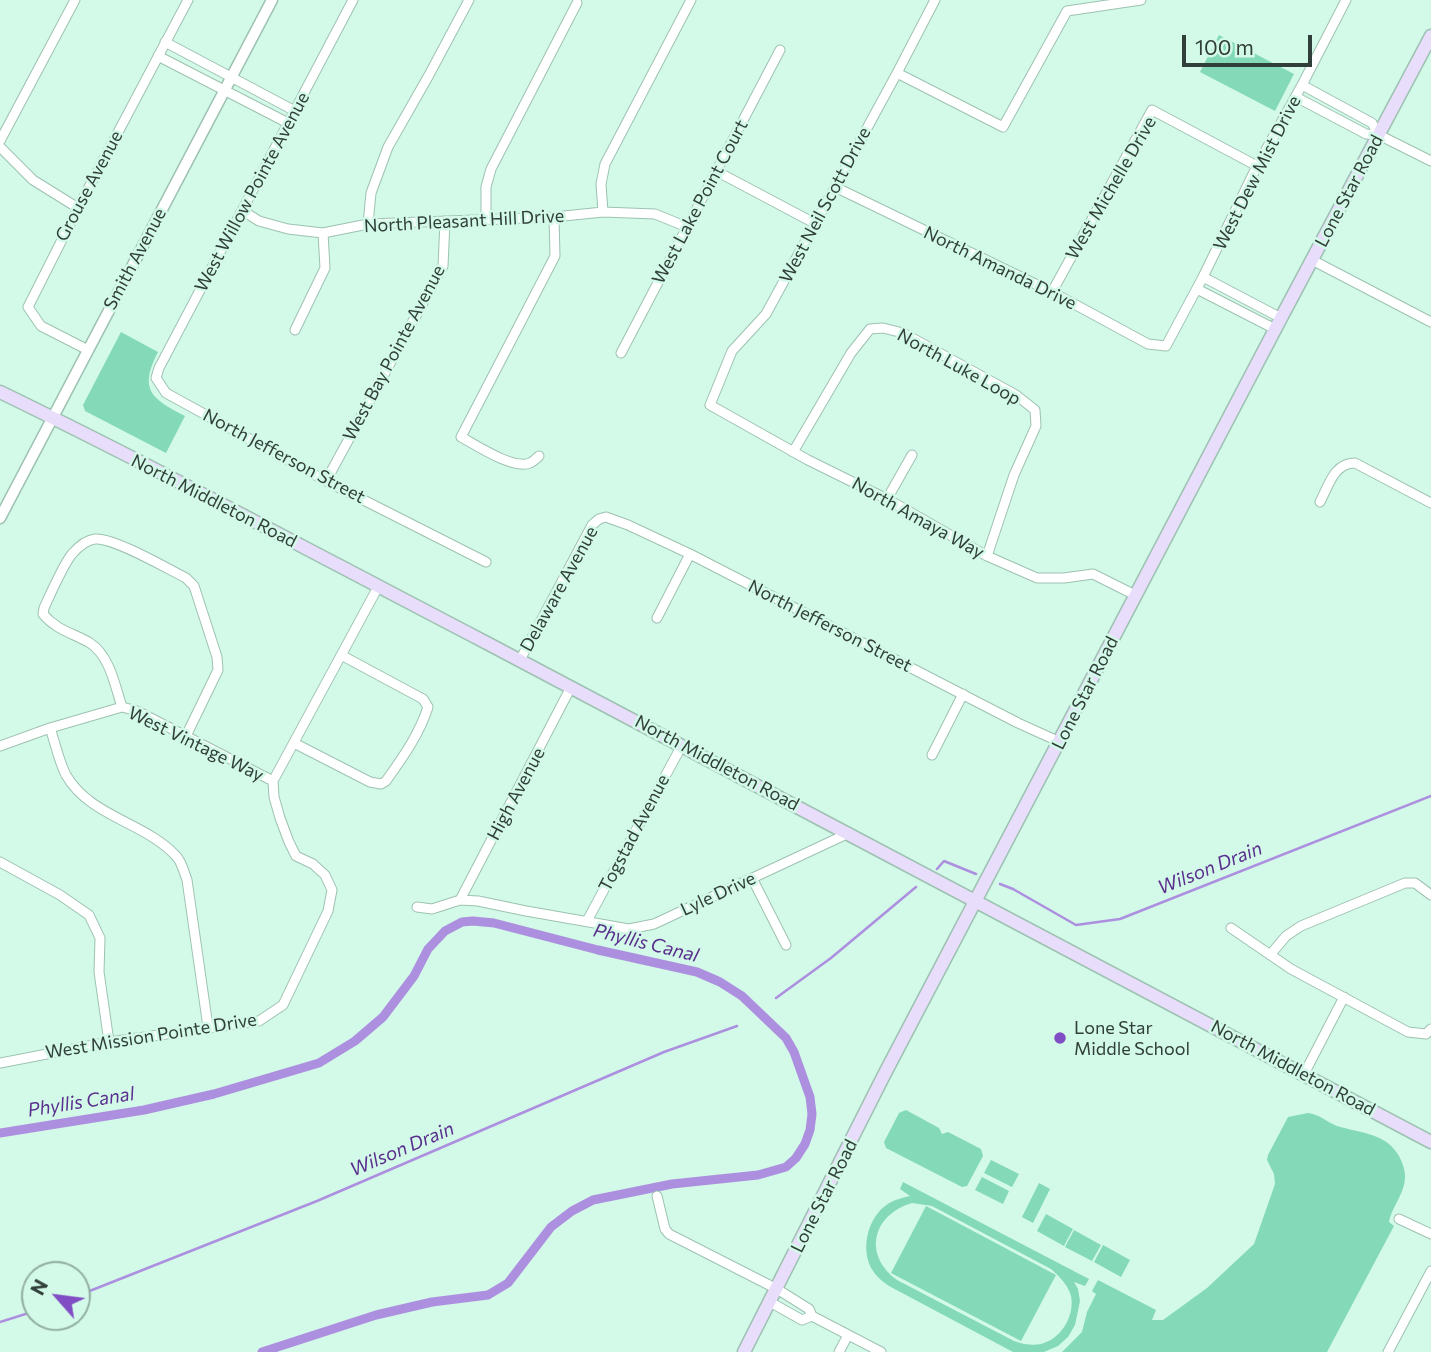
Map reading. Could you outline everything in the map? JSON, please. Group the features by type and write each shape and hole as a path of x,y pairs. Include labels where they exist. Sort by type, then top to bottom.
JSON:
{"main road":[{"name":"Lone Star Road","path":"744,1352 884,1075 1431,36"},
{"name":"North Middleton Road","path":"0,392 977,899 1431,1142"}],"street":[{"path":"0,141 75,0"},
{"name":"Grouse Avenue","path":"88,350 41,326 28,307 188,0"},
{"name":"Smith Avenue","path":"0,518 272,0"},
{"name":"West Willow Pointe Avenue","path":"160,384 156,378 159,368 353,0"},
{"path":"368,224 371,193 388,147 468,0"},
{"path":"603,212 601,184 605,164 691,0"},
{"name":"West Neil Scott Drive","path":"710,405 732,351 766,314 934,0"},
{"path":"897,73 1003,127 1067,11 1141,0"},
{"name":"West Dew Mist Drive","path":"1166,346 1257,166 1346,0"},
{"path":"486,218 486,187 491,169 577,3"},
{"path":"165,42 295,111"},
{"name":"West Lake Point Court","path":"621,353 780,50"},
{"path":"158,56 288,123"},
{"path":"1302,85 1372,123 1379,135"},
{"path":"1296,97 1366,134 1379,135 1431,161"},
{"name":"West Michelle Drive","path":"1052,292 1152,110 1257,166"},
{"path":"0,146 33,180 78,208"},
{"path":"716,171 816,223"},
{"name":"North Amanda Drive","path":"835,187 1052,292 1148,344 1166,346"},
{"name":"North Pleasant Hill Drive","path":"243,211 259,221 288,229 323,233 368,224 603,212 655,214 687,227"},
{"path":"539,456 531,463 512,463 461,437 555,256 554,216"},
{"name":"West Bay Pointe Avenue","path":"326,481 443,266 445,221"},
{"path":"295,330 325,268 323,233"},
{"path":"1312,260 1431,322"},
{"path":"1203,277 1278,324"},
{"path":"1197,289 1278,324"},
{"name":"North Luke Loop","path":"793,452 851,353 870,330 883,328 903,333 955,360 1016,395 1035,410 1036,425 1014,475 987,556"},
{"name":"North Jefferson Street","path":"160,384 166,393 326,481 486,562"},
{"name":"North Amaya Way","path":"710,405 793,452 887,499 987,556 1037,578 1093,574 1135,595"},
{"path":"887,499 912,455"},
{"path":"1320,502 1337,471 1342,466 1356,463 1431,503"},
{"name":"North Jefferson Street","path":"599,519 606,517 628,525 690,554 1060,742"},
{"name":"Delaware Avenue","path":"520,660 592,526 599,519"},
{"path":"122,707 107,663 100,652 92,644 50,623 43,614 72,555 84,543 93,539 104,539 118,544 186,579 194,586 217,657 218,670 186,736"},
{"path":"657,618 690,554"},
{"path":"273,781 378,587"},
{"path":"294,743 370,782 381,784 386,781 422,726 428,707 423,699 341,655"},
{"name":"High Avenue","path":"460,900 571,687"},
{"path":"932,755 962,694"},
{"name":"West Vintage Way","path":"0,746 122,707 137,711 273,781"},
{"path":"50,728 65,775 78,790 94,804 162,843 178,858 187,880 208,1027"},
{"name":"Togstad Avenue","path":"587,921 682,745"},
{"name":"West Mission Pointe Drive","path":"0,1063 109,1042 259,1021 283,1004 328,911 332,890 325,875 313,864 296,856 292,849 280,818 273,781"},
{"name":"Lyle Drive","path":"416,907 432,909 460,900 478,901 629,929 654,924 849,833"},
{"path":"0,862 60,895 89,915 100,938 99,972 109,1042"},
{"path":"752,878 786,945"},
{"path":"1270,955 1286,936 1301,926 1405,883 1415,883 1431,895"},
{"path":"1231,928 1291,969 1408,1032 1429,1032"},
{"path":"1304,1074 1344,997"},
{"path":"657,1196 665,1230 669,1234 777,1289 809,1309 812,1316 881,1352"},
{"path":"1399,1219 1431,1234"},
{"path":"1388,1352 1431,1270"},
{"path":"770,1302 802,1320 812,1316"},
{"path":"839,1352 848,1335"}],"green space":[{"path":"1219,35 1294,74 1275,111 1200,72"},
{"path":"121,332 158,352 149,376 152,392 164,404 185,416 166,453 85,411 83,405"},
{"path":"906,1110 939,1128 942,1134 948,1132 981,1149 983,1156 967,1186 962,1187 886,1148 884,1142 899,1113"},
{"path":"1308,1113 1337,1126 1380,1138 1394,1148 1405,1173 1403,1189 1389,1222 1394,1226 1327,1352 1062,1352 1082,1332 1087,1312 1096,1294 1092,1291 1098,1280 1156,1310 1152,1320 1163,1320 1207,1288 1254,1244 1275,1184 1274,1174 1267,1160 1268,1155 1288,1117"},
{"path":"991,1160 1019,1174 1012,1187 984,1173"},
{"path":"982,1177 1009,1191 1003,1204 975,1190"},
{"path":"903,1182 1089,1279 1085,1286 1074,1282 1080,1301 1075,1325 1068,1337 1058,1346 1044,1352 1013,1352 880,1279 869,1263 867,1236 874,1219 885,1206 910,1196 900,1189","holes":["912,1203 932,1206 1058,1275 1068,1288 1072,1304 1069,1319 1055,1337 1034,1345 1014,1341 897,1280 886,1270 876,1248 881,1226 898,1209"]},
{"path":"1039,1183 1050,1189 1033,1223 1022,1217"},
{"path":"926,1206 1056,1275 1021,1341 891,1273"},
{"path":"1046,1214 1073,1229 1064,1246 1037,1231"},
{"path":"1074,1230 1101,1245 1092,1261 1065,1247"},
{"path":"1103,1245 1130,1260 1121,1277 1094,1262"}],"waterway":[{"name":"Wilson Drain","path":"1000,884 1076,925 1120,919 1431,796"},
{"name":"Wilson Drain","path":"937,869 944,861 976,874"},
{"name":"Wilson Drain","path":"776,998 831,958 916,887"},
{"name":"Phyllis Canal","path":"0,1133 144,1110 214,1094 319,1063 355,1041 383,1017 414,976 428,949 445,931 462,922 494,923 697,972 742,996 786,1038 794,1052 810,1097 812,1114 805,1144 786,1167 758,1175 672,1184 593,1200 572,1211 551,1227 508,1283 488,1295 432,1302 376,1315 262,1352"},
{"name":"Wilson Drain","path":"91,1290 317,1201 664,1052 737,1026"},
{"name":"Wilson Drain","path":"0,1322 21,1315"}],"place":[{"name":"Lone Star Middle School","path":"1060,1038"}]}
